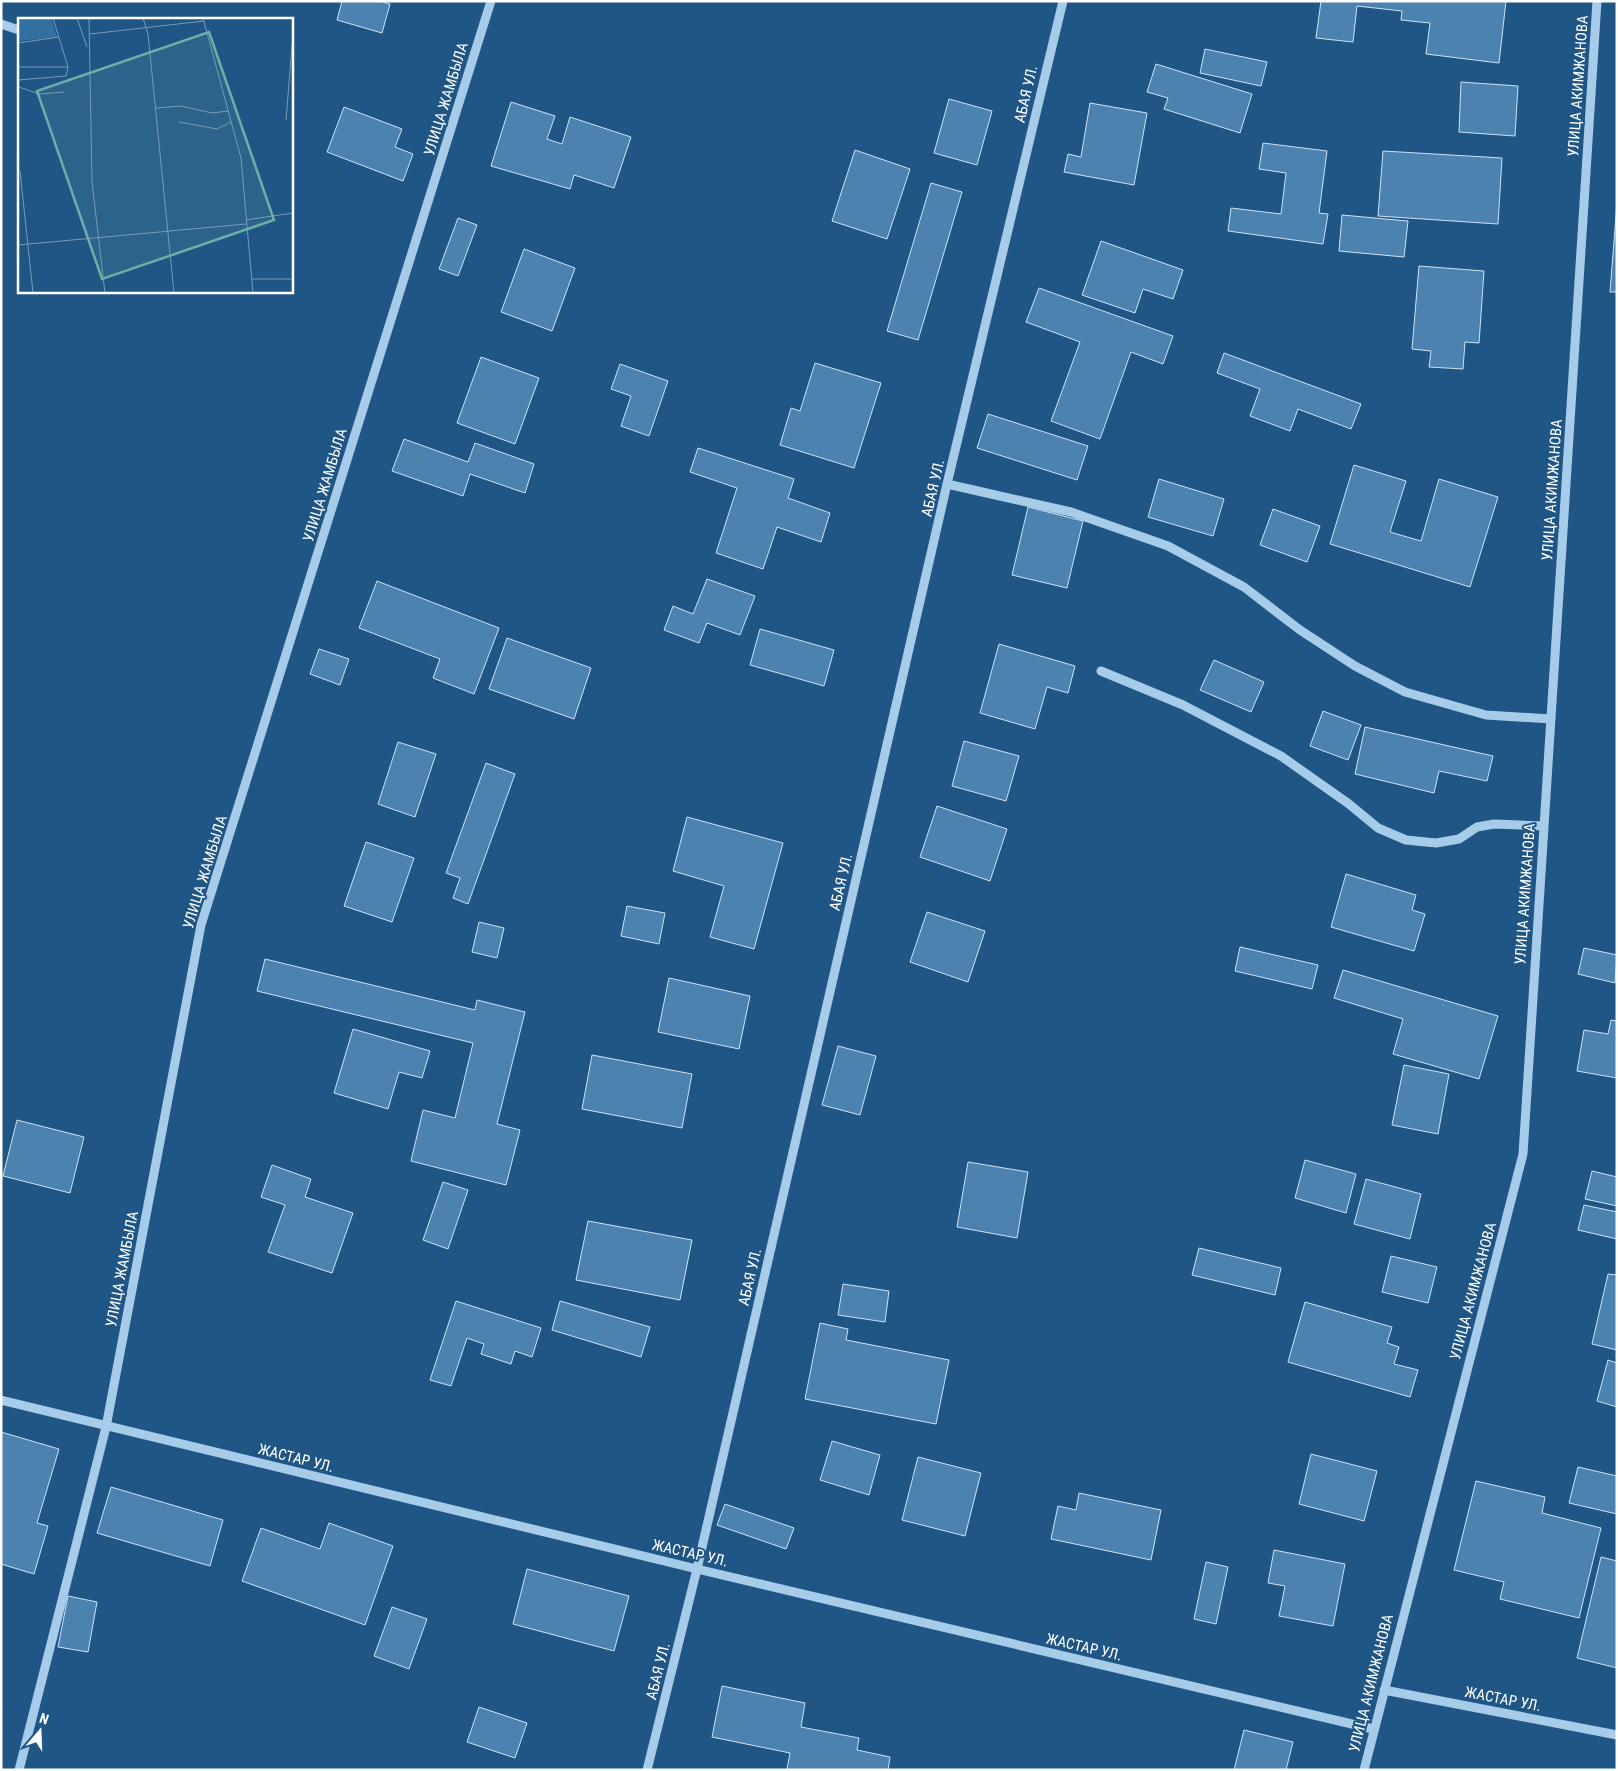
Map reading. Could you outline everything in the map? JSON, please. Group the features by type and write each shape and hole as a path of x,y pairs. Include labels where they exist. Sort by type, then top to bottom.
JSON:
{"street":[{"name":"УЛИЦА ЖАМБЫЛА","path":"19,1770 106,1427 202,925 491,1"},
{"name":"АБАЯ УЛ.","path":"647,1770 697,1569 947,484 1063,1"},
{"name":"УЛИЦА АКИМЖАНОВА","path":"1364,1770 1522,1154 1597,1"},
{"path":"1,24 18,30"},
{"path":"947,484 1071,512 1168,546 1244,587 1300,630 1355,666 1405,692 1486,715 1551,719"},
{"path":"1100,671 1183,705 1280,756 1350,804 1378,828 1406,840 1436,843 1459,839 1476,827 1494,824 1544,826"},
{"name":"ЖАСТАР УЛ.","path":"1,1400 697,1569 1373,1729"},
{"name":"ЖАСТАР УЛ.","path":"1384,1690 1617,1735"}],"building":[{"path":"342,1 380,1 390,4 382,33 337,20"},
{"path":"1321,1 1506,1 1499,63 1426,54 1430,23 1401,20 1402,11 1357,6 1353,42 1316,38"},
{"path":"1205,49 1267,62 1261,86 1200,73"},
{"path":"1156,64 1252,94 1240,133 1164,109 1168,98 1147,92"},
{"path":"1461,82 1518,86 1515,136 1459,132"},
{"path":"949,99 992,111 977,165 934,153"},
{"path":"511,102 555,116 547,139 562,144 570,117 631,137 614,188 574,175 570,189 491,166"},
{"path":"1090,103 1147,113 1134,185 1064,172 1068,154 1081,157"},
{"path":"344,107 402,129 395,147 413,154 403,181 327,152"},
{"path":"1263,143 1327,151 1319,213 1328,214 1323,244 1228,231 1231,208 1281,214 1286,173 1259,169"},
{"path":"855,150 910,169 887,239 832,221"},
{"path":"1383,151 1502,158 1498,224 1378,216"},
{"path":"931,183 962,192 918,340 887,331"},
{"path":"1617,203 1617,292 1610,292"},
{"path":"1342,215 1408,221 1404,257 1339,251"},
{"path":"458,218 477,225 458,276 439,269"},
{"path":"1101,241 1183,270 1173,299 1143,289 1135,313 1082,295"},
{"path":"524,249 575,268 552,331 501,312"},
{"path":"1419,266 1484,271 1479,343 1465,342 1463,369 1429,367 1431,351 1412,349"},
{"path":"1039,288 1173,336 1163,364 1131,352 1100,439 1051,421 1080,342 1026,322"},
{"path":"1224,353 1361,404 1351,429 1298,409 1290,431 1250,416 1260,389 1217,373"},
{"path":"481,357 539,378 515,444 457,423"},
{"path":"815,363 881,383 854,468 780,445 791,408 800,411"},
{"path":"620,364 668,381 649,436 621,426 631,396 611,389"},
{"path":"988,414 1088,446 1077,480 977,448"},
{"path":"404,439 468,462 475,443 534,464 525,493 470,474 463,496 392,471"},
{"path":"698,448 794,479 788,498 830,513 821,542 777,527 763,569 716,553 737,488 690,472"},
{"path":"1354,465 1406,481 1390,532 1421,541 1439,479 1498,497 1470,587 1330,544"},
{"path":"1159,479 1224,499 1213,536 1148,517"},
{"path":"1028,507 1083,521 1067,588 1012,575"},
{"path":"1273,509 1320,526 1307,562 1260,545"},
{"path":"707,579 755,596 740,635 707,623 699,643 664,630 673,606 693,614"},
{"path":"377,581 499,628 474,694 433,678 440,659 359,628"},
{"path":"760,629 834,650 824,686 750,665"},
{"path":"507,638 591,668 574,719 489,689"},
{"path":"999,644 1075,666 1068,693 1047,687 1035,729 980,713"},
{"path":"319,649 349,659 340,685 310,674"},
{"path":"1214,660 1264,682 1251,712 1200,690"},
{"path":"1323,711 1361,725 1348,760 1310,746"},
{"path":"1365,727 1493,756 1487,781 1439,771 1434,793 1355,774"},
{"path":"964,741 1019,756 1006,801 952,786"},
{"path":"398,742 436,754 415,817 378,804"},
{"path":"486,763 515,774 468,904 453,898 460,878 446,873"},
{"path":"937,806 1007,829 990,881 920,857"},
{"path":"687,817 783,843 754,949 710,937 724,886 673,871"},
{"path":"366,842 414,858 392,922 344,906"},
{"path":"1346,874 1416,895 1412,910 1425,914 1414,951 1331,927"},
{"path":"627,906 665,913 659,944 621,936"},
{"path":"927,912 985,931 968,982 910,962"},
{"path":"479,922 504,928 497,958 472,952"},
{"path":"1240,947 1318,965 1312,989 1235,971"},
{"path":"1584,948 1617,955 1615,983 1578,974"},
{"path":"265,959 475,1010 477,1000 525,1012 497,1124 520,1130 506,1185 411,1161 423,1110 455,1118 473,1043 257,991"},
{"path":"1343,970 1498,1016 1479,1079 1393,1054 1403,1019 1334,998"},
{"path":"669,978 750,996 739,1049 658,1032"},
{"path":"1611,1020 1617,1021 1617,1078 1577,1071 1584,1030 1608,1034"},
{"path":"353,1029 430,1051 422,1078 399,1072 388,1109 334,1093"},
{"path":"838,1046 876,1056 860,1115 822,1105"},
{"path":"592,1055 692,1074 682,1128 582,1109"},
{"path":"1404,1065 1449,1074 1438,1134 1392,1125"},
{"path":"17,1120 84,1137 70,1193 3,1176"},
{"path":"1305,1160 1356,1174 1346,1213 1295,1198"},
{"path":"968,1162 1028,1172 1017,1238 957,1227"},
{"path":"272,1165 311,1179 305,1197 353,1213 332,1273 268,1252 285,1205 261,1197"},
{"path":"1592,1171 1617,1177 1617,1206 1585,1199"},
{"path":"1366,1179 1421,1194 1410,1239 1354,1224"},
{"path":"443,1182 468,1190 448,1249 423,1240"},
{"path":"1584,1205 1617,1212 1617,1239 1578,1230"},
{"path":"588,1221 692,1240 680,1300 576,1280"},
{"path":"1199,1248 1281,1268 1275,1295 1192,1275"},
{"path":"1391,1256 1437,1267 1428,1303 1382,1292"},
{"path":"1608,1274 1617,1275 1617,1350 1592,1344"},
{"path":"843,1284 889,1291 885,1322 838,1315"},
{"path":"456,1301 541,1328 532,1357 515,1351 511,1364 481,1354 484,1344 467,1338 451,1386 430,1380"},
{"path":"560,1301 650,1327 641,1357 552,1330"},
{"path":"1305,1302 1392,1327 1387,1343 1399,1347 1394,1364 1418,1370 1410,1397 1288,1362"},
{"path":"820,1323 848,1329 846,1340 949,1360 936,1424 805,1399"},
{"path":"1608,1360 1617,1363 1617,1407 1597,1401"},
{"path":"1,1432 59,1449 37,1523 48,1526 34,1574 1,1564"},
{"path":"832,1441 880,1455 869,1495 820,1480"},
{"path":"1311,1454 1377,1471 1364,1521 1299,1504"},
{"path":"918,1457 981,1473 965,1536 902,1520"},
{"path":"1578,1467 1617,1476 1617,1514 1569,1503"},
{"path":"1476,1481 1545,1497 1542,1513 1601,1528 1579,1618 1500,1599 1504,1582 1454,1570"},
{"path":"111,1487 223,1520 210,1566 97,1533"},
{"path":"1079,1493 1161,1510 1151,1560 1051,1539 1058,1506 1076,1510"},
{"path":"725,1504 794,1528 786,1549 717,1525"},
{"path":"329,1523 393,1546 365,1625 242,1581 261,1528 320,1549"},
{"path":"1274,1550 1345,1564 1333,1626 1279,1616 1285,1586 1268,1583"},
{"path":"1601,1557 1617,1561 1617,1668 1577,1658"},
{"path":"1206,1562 1228,1567 1216,1624 1194,1619"},
{"path":"527,1569 629,1596 614,1651 513,1624"},
{"path":"68,1596 97,1602 88,1652 58,1647"},
{"path":"392,1607 427,1619 409,1669 374,1656"},
{"path":"722,1686 805,1703 801,1727 859,1738 857,1750 890,1757 888,1770 791,1770 787,1769 790,1753 712,1737"},
{"path":"479,1707 527,1723 515,1758 467,1742"},
{"path":"1244,1730 1293,1742 1286,1770 1234,1770"}]}
